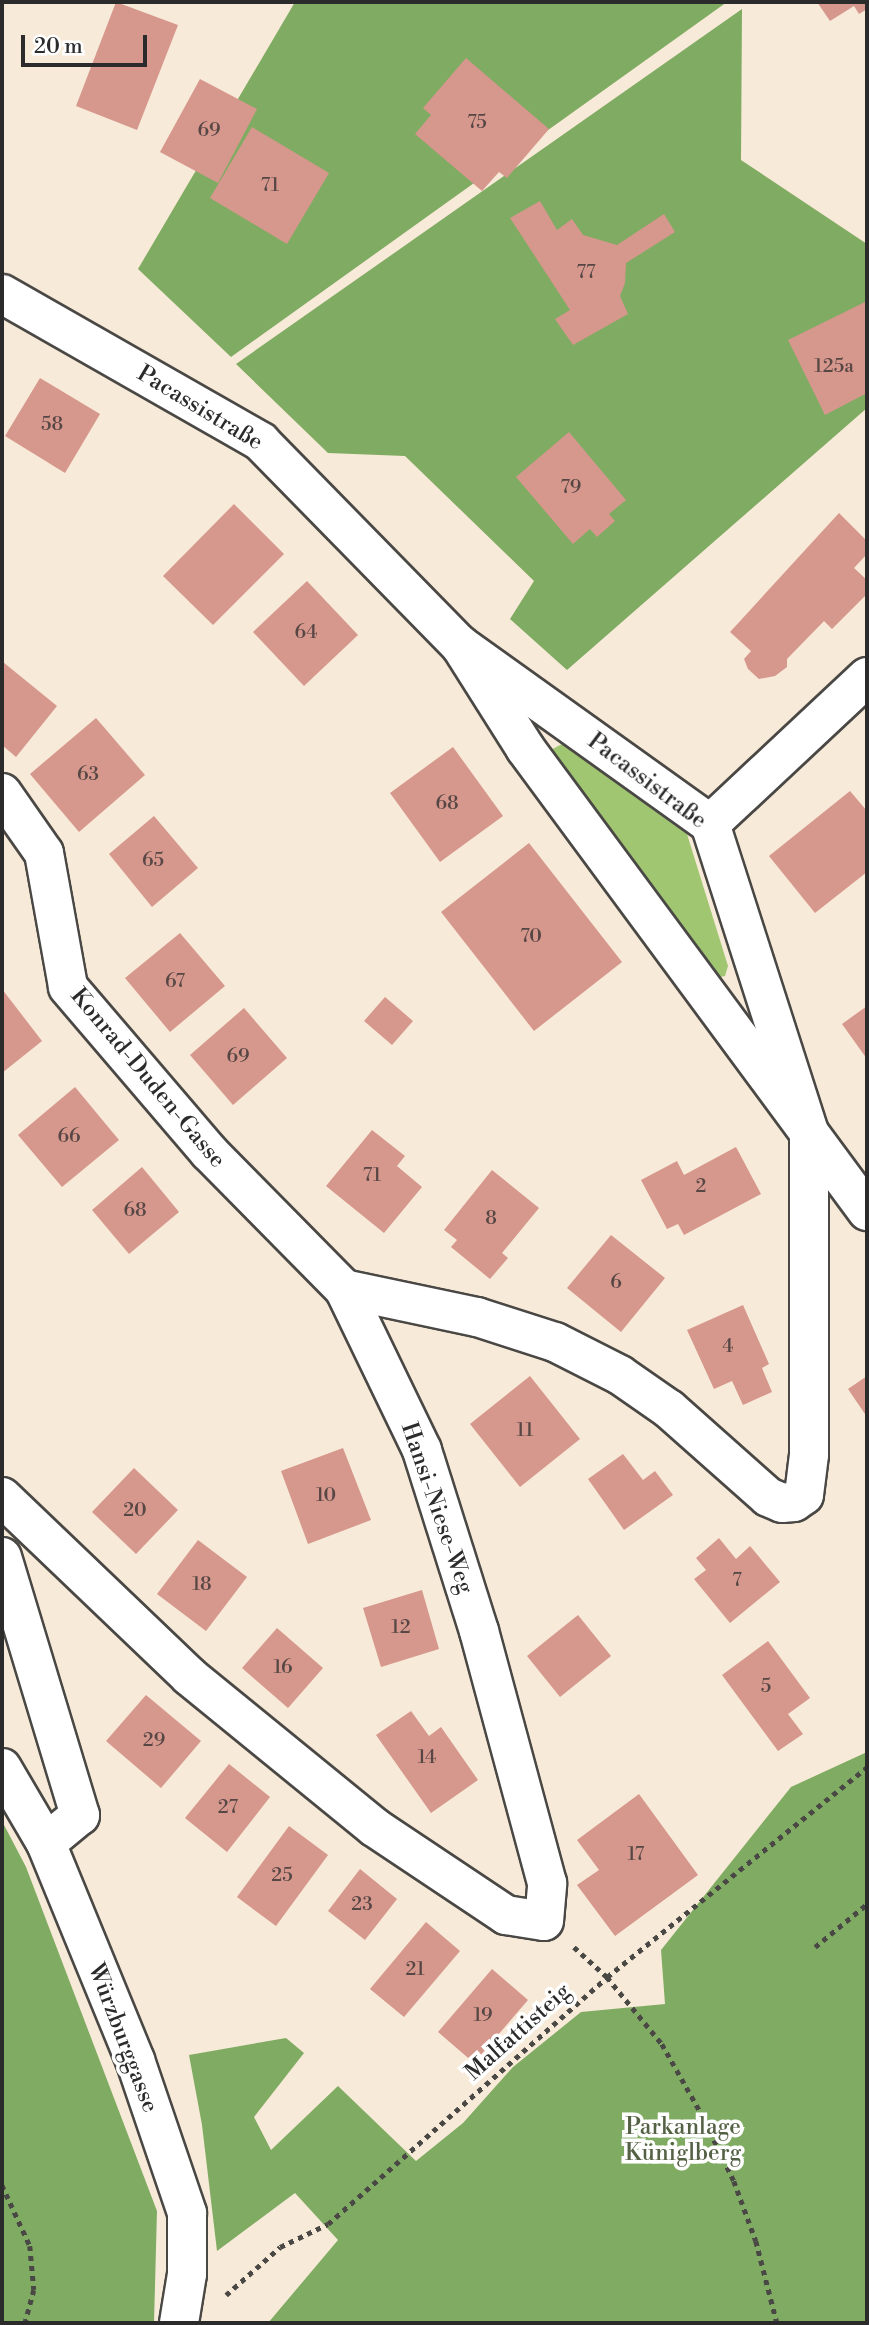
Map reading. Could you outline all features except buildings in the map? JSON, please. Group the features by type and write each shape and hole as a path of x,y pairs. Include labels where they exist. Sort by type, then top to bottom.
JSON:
{"street":[{"name":"Pacassistraße","path":"2,294 261,442 460,645 710,824 809,1132"},
{"name":"Pacassistraße","path":"460,645 525,748 867,1211"},
{"path":"710,824 867,677"},
{"name":"Konrad-Duden-Gasse","path":"2,793 44,853 68,987 209,1152 344,1289"},
{"path":"344,1289 477,1317 555,1342 620,1375 669,1409 768,1497 782,1503 794,1502 804,1495 809,1468 809,1132"},
{"name":"Hansi-Niese-Weg","path":"344,1289 422,1450 459,1566 547,1883 544,1921"},
{"path":"2,1497 189,1675 374,1827 506,1915 544,1921"},
{"path":"2,1557 80,1815 46,1843"},
{"name":"Würzburggasse","path":"2,1768 46,1843 135,2060 187,2213 187,2274 179,2323"}],"path":[{"name":"Malfattisteig","path":"223,2298 280,2247 328,2224 607,1977 867,1767"},
{"path":"816,1947 867,1904"},
{"path":"544,1921 607,1977 662,2044 701,2113 734,2181 756,2241 777,2323"},
{"path":"2,2185 30,2246 34,2290 25,2323"}],"green space":[{"path":"295,2 727,2 231,357 138,269"},
{"path":"742,9 741,160 867,244 867,408 567,670 510,619 534,581 405,456 328,453 236,364"},
{"path":"562,744 687,834 728,966 725,976 711,979 547,752"},
{"name":"Parkanlage Küniglberg","path":"867,1752 867,2323 268,2323 338,2240 295,2193 217,2251 202,2125 189,2055 286,2038 304,2053 254,2117 271,2150 338,2086 416,2161 463,2123 513,2067 581,2012 665,2004 661,1950 791,1787"},
{"path":"2,1821 26,1867 157,2211 154,2323 2,2323"}]}
